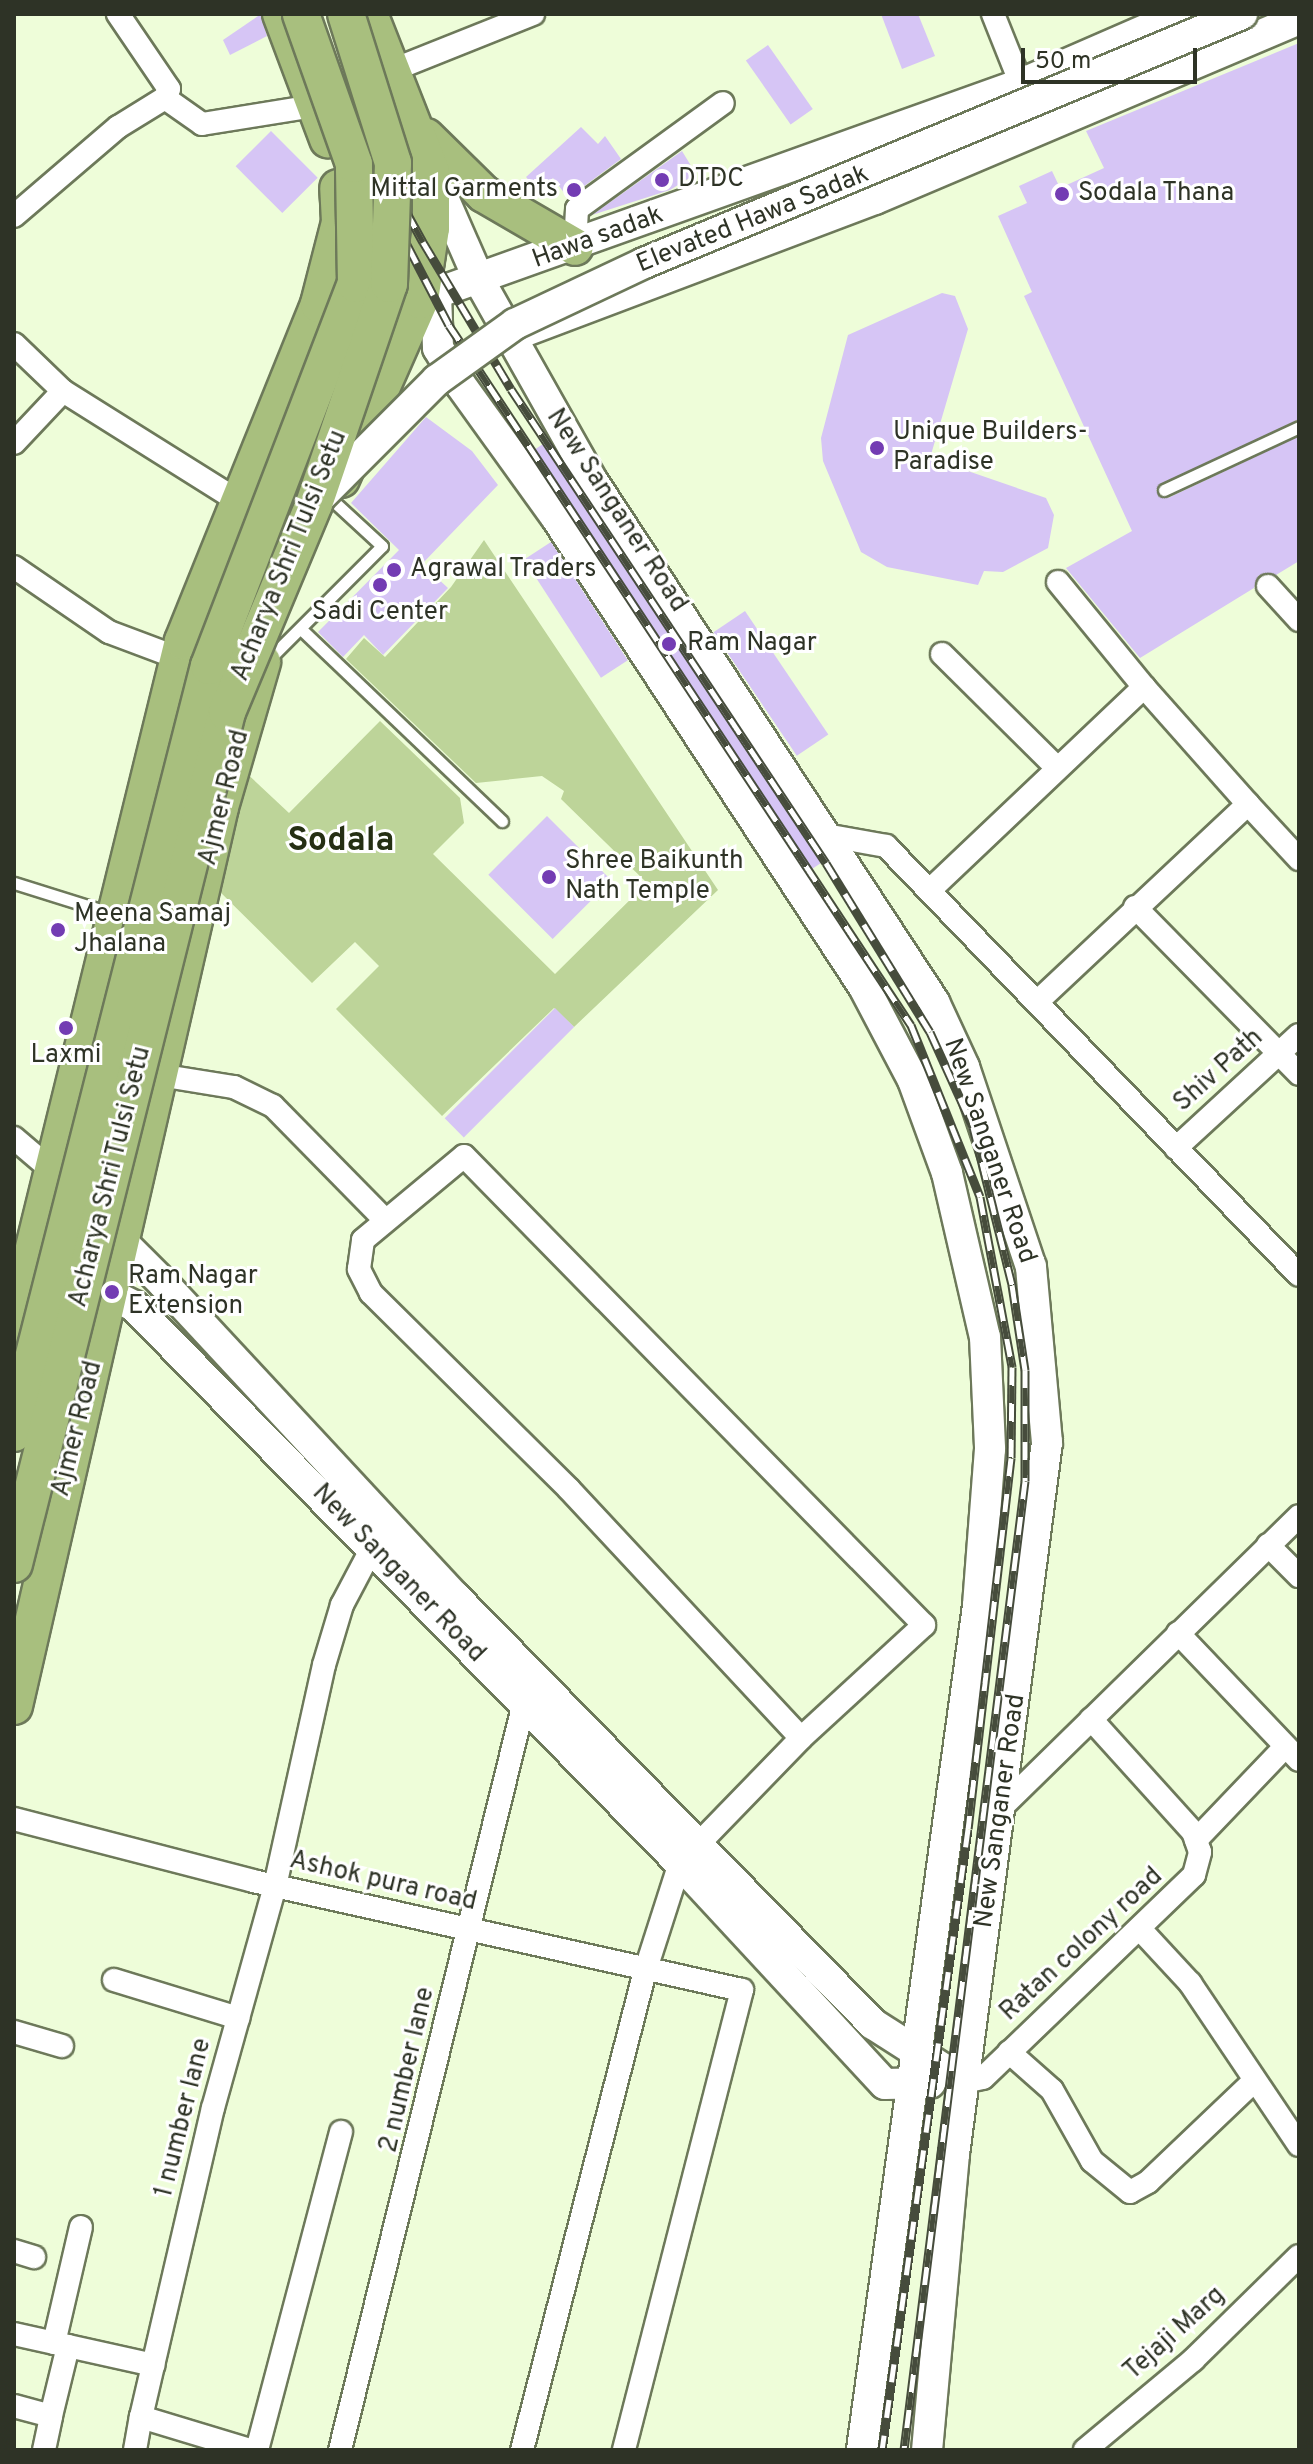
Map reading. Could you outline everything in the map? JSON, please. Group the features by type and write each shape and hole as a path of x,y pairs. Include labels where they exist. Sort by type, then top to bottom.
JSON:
{"highway":[{"path":"14,1329 178,658 319,304 340,222 338,165 281,14"},
{"name":"Acharya Shri Tulsi Setu","path":"14,1433 209,666 356,284 354,164 301,14"},
{"name":"Acharya Shri Tulsi Setu","path":"14,1564 227,712 322,502 389,284 393,163 346,14"},
{"name":"Ajmer Road","path":"14,1706 124,1244 159,1075 259,669 322,502 428,298 431,171 413,115 369,14"},
{"path":"413,115 454,171 575,247"}],"main road":[{"name":"Hawa sadak","path":"319,304 428,298 1021,84 1182,14"},
{"name":"Elevated Hawa Sadak","path":"322,502 437,380 515,324 616,275 1242,14"},
{"path":"303,344 438,348 513,338 875,199 1296,28"},
{"name":"New Sanganer Road","path":"431,171 479,280 593,482 934,1002 964,1067 1031,1267 1047,1442 1003,1806 964,2082 927,2450"},
{"path":"428,298 438,348"},
{"name":"New Sanganer Road","path":"438,348 864,987 913,1080 947,1173 985,1337 990,1449 958,1762 913,2052 862,2450"},
{"name":"New Sanganer Road","path":"45,1209 124,1244 690,1852 885,2084 964,2082"},
{"name":"New Sanganer Road","path":"31,1262 112,1292 134,1306 524,1703 690,1852 873,2024 964,2082"}],"street":[{"path":"14,216 118,127 165,98 169,89 118,14"},
{"path":"993,14 1021,84"},
{"path":"393,70 523,16"},
{"path":"165,98 202,124 315,106"},
{"path":"575,247 577,209 723,103"},
{"path":"14,344 63,391 240,502"},
{"path":"14,443 63,391"},
{"path":"14,567 109,632 178,658"},
{"path":"1058,582 1144,687 1299,859"},
{"path":"1268,586 1299,620"},
{"path":"942,654 1055,766"},
{"path":"930,890 1055,766 1144,687"},
{"path":"1040,999 1248,804"},
{"path":"825,835 880,842 1040,999 1176,1148 1299,1275"},
{"path":"1135,907 1299,1074"},
{"name":"Shiv Path","path":"1176,1148 1299,1035"},
{"path":"159,1075 234,1087 273,1106 384,1219"},
{"path":"14,1138 54,1172"},
{"path":"522,2450 645,1972 690,1852 801,1738 924,1625 464,1156 384,1219 363,1240 359,1269 371,1293 569,1489 801,1738"},
{"path":"1003,1806 1299,1516"},
{"path":"1268,1545 1299,1576"},
{"name":"1 number lane","path":"141,2417 238,2018 275,1886 324,1665 342,1605 372,1548"},
{"path":"1091,1719 1196,1840 1292,1754 1178,1633"},
{"name":"2 number lane","path":"340,2450 524,1703"},
{"name":"Ashok pura road","path":"14,1819 275,1886 645,1972 742,1990 624,2450"},
{"name":"Ratan colony road","path":"964,2082 983,2078 1194,1875 1200,1852 1196,1840"},
{"path":"1140,1929 1190,1983 1299,2145"},
{"path":"114,1980 238,2018"},
{"path":"14,2032 62,2046"},
{"path":"1009,2052 1052,2090 1092,2161 1130,2192 1148,2182 1254,2081"},
{"path":"257,2450 341,2132"},
{"path":"44,2450 81,2227"},
{"name":"Tejaji Marg","path":"1085,2450 1193,2360 1299,2256"},
{"path":"14,2334 154,2365"},
{"path":"14,2406 51,2416"},
{"path":"135,2450 141,2417 250,2450"}],"lane":[{"path":"1164,490 1299,427"},
{"path":"259,669 382,546 322,502"},
{"path":"301,629 502,821"},
{"path":"14,883 114,914"}],"green space":[{"path":"484,540 718,890 574,1027 554,1008 442,1116 336,1009 379,966 355,942 312,983 212,884 240,767 289,813 380,721 460,798 464,823 433,854 555,974 647,883 561,799 564,791 542,776 476,783 346,659 364,638 385,657 451,587"}],"building":[{"path":"261,14 267,36 230,55 223,40"},
{"path":"881,14 918,14 935,56 902,69"},
{"path":"1299,43 1299,419 1156,490 1168,498 1299,436 1299,561 1276,575 1259,575 1254,588 1140,658 1066,568 1132,531 1024,296 1032,292 998,216 1027,203 1019,186 1052,171 1060,188 1104,168 1086,131"},
{"path":"768,45 813,109 791,124 746,60"},
{"path":"581,127 598,144 605,136 621,159 568,198 553,178 538,191 526,177"},
{"path":"271,131 318,178 282,213 236,166"},
{"path":"682,151 696,174 670,190 592,215"},
{"name":"Unique Builders- Paradise","path":"942,293 955,296 968,329 930,458 1046,498 1054,515 1048,548 1003,572 984,571 978,585 887,567 861,552 823,461 821,438 848,335"},
{"path":"426,417 472,451 498,485 422,564 448,588 383,655 364,635 343,657 318,632 399,550 351,503"},
{"path":"549,440 821,863 809,871 531,452"},
{"path":"551,542 628,660 601,678 524,559"},
{"path":"745,611 828,735 797,756 713,632"},
{"name":"Shree Baikunth Nath Temple","path":"547,816 611,880 553,939 488,875"},
{"path":"555,1008 574,1027 464,1137 445,1118"}],"railway":[{"path":"317,14 375,183 449,325 911,1025 980,1197 1012,1367 1011,1458 968,1829 882,2450"},
{"path":"331,14 389,180 423,242 511,389 826,863 930,1032 973,1127 1012,1285 1025,1370 1025,1481 904,2450"}],"place":[{"name":"DTDC","path":"662,180"},
{"name":"Mittal Garments","path":"574,190"},
{"name":"Sodala Thana","path":"1062,194"},
{"name":"Unique Builders- Paradise","path":"877,448"},
{"name":"Agrawal Traders","path":"394,570"},
{"name":"Sadi Center","path":"380,585"},
{"name":"Ram Nagar","path":"669,644"},
{"name":"Shree Baikunth Nath Temple","path":"549,877"},
{"name":"Meena Samaj Jhalana","path":"58,930"},
{"name":"Laxmi","path":"66,1028"},
{"name":"Ram Nagar Extension","path":"112,1292"}],"district":[{"name":"Sodala","path":"341,842"}]}
